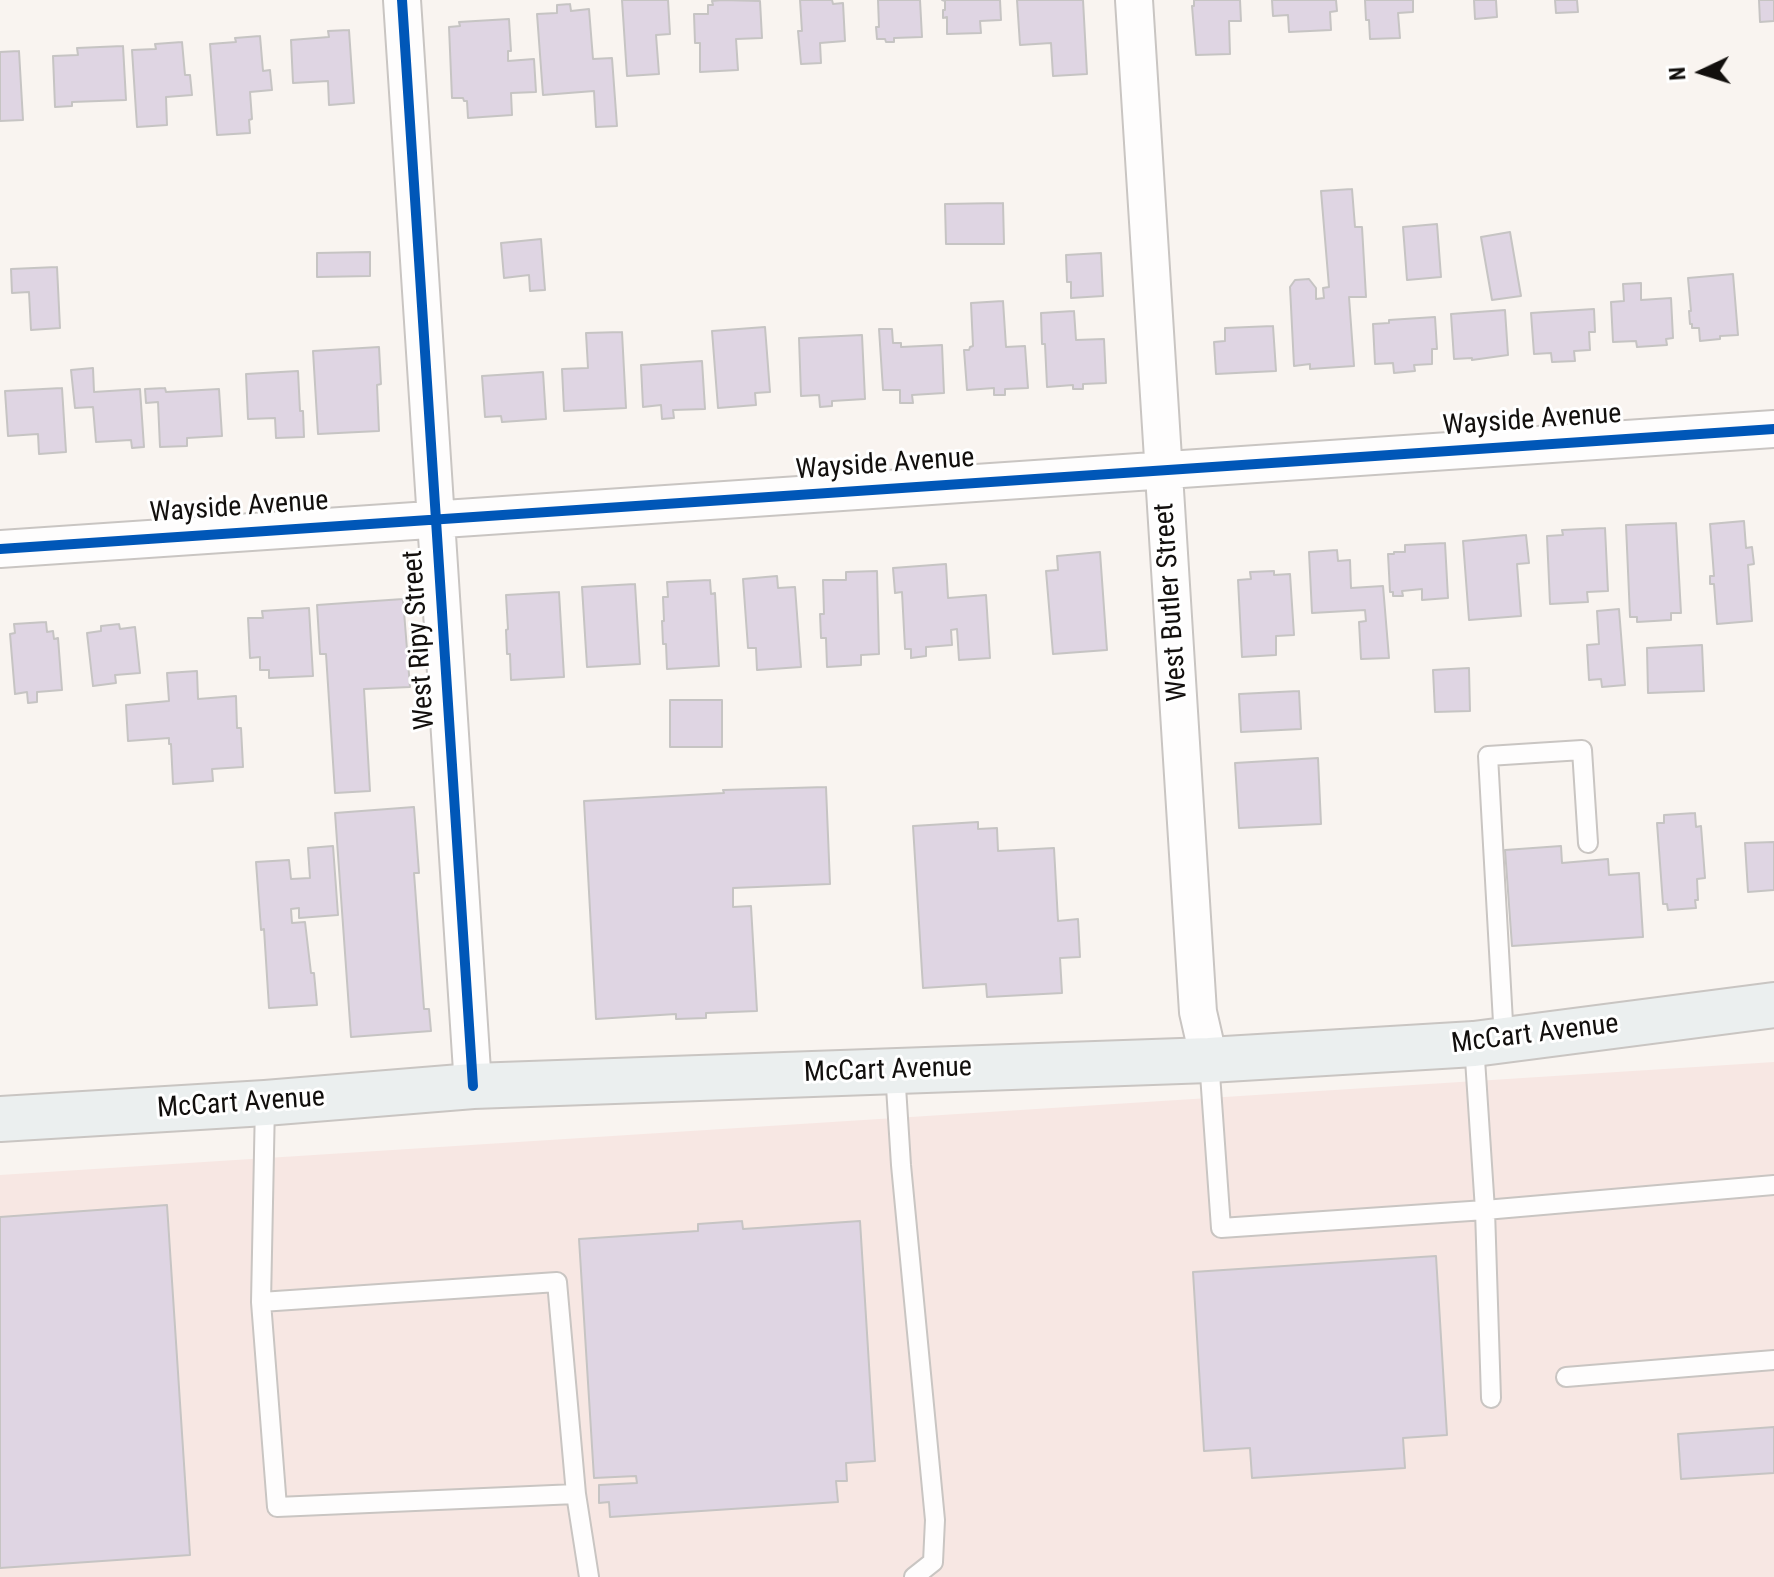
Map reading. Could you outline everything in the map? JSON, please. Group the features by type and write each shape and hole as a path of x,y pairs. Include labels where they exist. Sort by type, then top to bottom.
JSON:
{"main road":[{"name":"McCart Avenue","path":"0,1119 265,1103 473,1086 1209,1060 1489,1042 1774,1005"}],"street":[{"name":"West Ripy Street","path":"402,0 473,1086"},
{"name":"West Butler Street","path":"1134,0 1198,1012 1209,1060"},
{"name":"Wayside Avenue","path":"0,549 1774,429"}],"lane":[{"path":"1491,1398 1485,1210 1489,1042 1488,756 1582,750 1588,843"},
{"path":"1209,1060 1221,1228 1485,1210 1774,1185"},
{"path":"895,1071 935,1520 933,1562 914,1577"},
{"path":"265,1103 261,1302 277,1507 576,1494"},
{"path":"261,1302 557,1282 576,1494 589,1577"},
{"path":"1566,1377 1774,1360"}],"shaded area":[{"path":"1774,1062 1774,1577 0,1577 0,1175"}],"building":[{"path":"622,0 668,0 670,34 656,35 659,74 627,76"},
{"path":"800,0 843,3 845,41 820,43 821,63 801,64 798,31 802,31"},
{"path":"878,0 920,0 922,37 894,38 894,42 877,39"},
{"path":"942,0 1000,0 1001,20 980,21 981,33 947,34 947,17 943,18 945,1"},
{"path":"1017,0 1083,0 1087,74 1053,76 1051,43 1020,45"},
{"path":"1194,0 1240,0 1241,21 1229,21 1230,54 1196,55"},
{"path":"1272,0 1336,0 1337,11 1330,12 1331,30 1289,32 1288,15 1273,16"},
{"path":"1365,0 1413,0 1413,12 1398,13 1400,38 1370,39"},
{"path":"1474,0 1496,0 1497,17 1475,19"},
{"path":"1555,0 1577,0 1578,12 1556,13"},
{"path":"1759,0 1774,0 1774,21 1760,22"},
{"path":"712,1 760,1 762,38 736,39 738,70 700,72 700,43 695,43 694,14 708,14 708,5 713,5"},
{"path":"570,4 571,11 589,9 593,59 612,58 617,126 596,127 594,91 543,95 537,14 557,13 557,5"},
{"path":"509,19 511,51 508,51 508,61 534,59 536,92 511,93 512,115 468,118 467,101 452,98 449,27 460,26 459,22"},
{"path":"349,30 354,103 329,105 328,81 293,83 291,40 329,37 328,31"},
{"path":"260,36 263,71 270,70 272,90 250,92 250,133 217,135 210,44"},
{"path":"182,42 185,75 190,75 192,95 166,97 167,125 137,127 132,50 156,49 155,44"},
{"path":"123,46 126,100 72,102 72,106 55,107 53,56 78,55 77,48"},
{"path":"19,51 23,120 0,121 0,52"},
{"path":"1352,189 1355,227 1362,227 1366,297 1349,297 1354,366 1310,369 1310,364 1294,366 1290,287 1295,280 1309,279 1316,288 1316,299 1324,298 1323,288 1329,287 1321,191"},
{"path":"1003,203 1004,244 946,244 945,204"},
{"path":"1437,224 1441,277 1407,280 1403,227"},
{"path":"1510,232 1521,296 1492,300 1481,237"},
{"path":"541,239 545,290 530,291 529,275 504,278 501,243"},
{"path":"370,252 370,276 317,277 317,253"},
{"path":"1101,253 1103,296 1071,298 1066,255"},
{"path":"57,267 60,328 31,330 29,292 12,293 11,269"},
{"path":"1733,274 1738,335 1700,341 1699,328 1692,328 1690,324 1688,278"},
{"path":"1641,283 1641,300 1671,298 1673,338 1666,339 1667,345 1637,347 1636,341 1613,342 1611,302 1624,301 1623,284"},
{"path":"1003,301 1006,347 1025,346 1028,388 1005,389 1005,395 994,395 994,388 967,390 964,350 973,346 971,303"},
{"path":"1594,309 1595,332 1589,332 1590,350 1574,351 1575,361 1552,362 1551,353 1534,354 1531,313"},
{"path":"1505,310 1508,355 1454,359 1451,314"},
{"path":"1074,311 1076,340 1104,339 1106,383 1083,384 1083,389 1073,389 1073,385 1047,387 1041,313"},
{"path":"1435,317 1437,349 1432,349 1432,364 1414,365 1415,371 1394,373 1393,363 1375,364 1373,324"},
{"path":"1273,326 1276,371 1216,374 1214,342 1225,341 1225,328"},
{"path":"765,327 770,392 755,393 756,405 718,408 712,331"},
{"path":"879,329 892,329 893,343 901,343 901,347 942,345 944,393 912,395 913,403 900,403 900,390 883,390"},
{"path":"622,332 626,408 564,411 562,369 588,368 586,333"},
{"path":"862,335 865,399 832,401 832,406 820,407 819,395 801,396 799,338"},
{"path":"379,347 379,431 318,434 313,351"},
{"path":"702,361 705,409 673,410 674,418 662,419 661,405 643,407 641,365"},
{"path":"93,368 94,392 140,389 144,447 132,448 131,440 96,442 93,407 75,408 71,370"},
{"path":"298,371 304,437 276,438 275,418 248,419 246,374"},
{"path":"543,372 546,419 502,422 501,416 485,417 482,376"},
{"path":"62,388 66,452 39,454 38,434 8,436 5,391"},
{"path":"165,388 166,392 219,389 222,436 187,438 187,446 160,447 158,402 146,403 145,389"},
{"path":"1744,521 1746,548 1752,547 1754,564 1748,565 1752,621 1717,624 1714,584 1710,584 1710,576 1714,576 1710,524"},
{"path":"1676,523 1681,613 1671,613 1671,620 1637,622 1637,617 1630,617 1626,525"},
{"path":"1605,528 1608,591 1587,592 1588,602 1550,604 1547,536 1563,535 1562,530"},
{"path":"1526,535 1529,563 1517,564 1521,616 1469,620 1463,541"},
{"path":"1445,543 1448,598 1422,600 1422,589 1402,591 1403,596 1393,596 1390,592 1388,554 1405,552 1405,545"},
{"path":"1337,550 1338,561 1350,560 1351,588 1383,586 1389,658 1361,659 1359,622 1366,621 1365,610 1312,613 1309,552"},
{"path":"1100,552 1107,650 1053,654 1046,571 1058,570 1057,556"},
{"path":"946,564 948,598 986,595 990,658 959,660 957,629 951,630 952,645 926,647 926,656 911,658 911,649 905,649 902,592 895,593 893,568"},
{"path":"877,571 879,654 861,655 861,665 827,667 826,638 821,638 823,580 846,580 846,572"},
{"path":"1274,571 1274,575 1290,574 1294,635 1276,636 1276,655 1242,657 1238,580 1251,579 1250,572"},
{"path":"777,576 778,588 795,587 801,667 757,670 756,648 748,648 743,579"},
{"path":"710,580 711,594 715,593 719,666 667,669 662,621 663,597 668,597 667,582"},
{"path":"635,584 640,664 587,667 582,587"},
{"path":"559,592 564,677 511,680 510,654 507,654 506,595"},
{"path":"403,599 410,687 364,689 370,791 335,793 326,654 320,654 317,605"},
{"path":"309,608 313,676 269,678 269,670 260,670 260,657 250,658 248,618 263,618 262,611"},
{"path":"1619,609 1625,685 1602,687 1601,679 1589,680 1587,645 1599,644 1597,611"},
{"path":"46,622 47,632 53,631 54,639 58,638 62,690 37,692 37,702 28,703 27,692 15,694 10,634 15,633 14,624"},
{"path":"119,624 120,629 135,627 140,673 115,675 116,683 93,686 87,633 101,631 101,626"},
{"path":"1702,645 1704,691 1648,693 1647,648"},
{"path":"1469,668 1470,711 1435,712 1433,670"},
{"path":"197,671 198,699 236,696 243,767 212,769 213,781 173,784 169,738 128,741 126,705 169,701 167,673"},
{"path":"1299,691 1301,729 1241,732 1239,694"},
{"path":"670,700 722,700 722,747 670,747"},
{"path":"1318,758 1321,824 1239,828 1235,763"},
{"path":"826,787 830,884 733,888 733,907 751,906 757,1011 706,1013 706,1018 676,1019 676,1014 596,1019 584,801 724,793 723,790"},
{"path":"414,807 419,873 414,873 424,1009 429,1009 431,1031 351,1037 335,813"},
{"path":"1695,813 1696,827 1701,826 1705,878 1697,879 1696,908 1668,910 1667,904 1663,904 1657,823 1664,823 1664,815"},
{"path":"978,822 978,829 997,828 998,851 1054,848 1058,921 1078,919 1080,957 1060,958 1062,993 987,997 986,984 923,988 913,826"},
{"path":"1774,842 1774,890 1748,892 1745,843"},
{"path":"333,846 338,915 299,918 299,908 291,909 292,923 305,922 317,1005 269,1008 256,862 289,860 291,879 310,878 308,848"},
{"path":"1561,846 1562,863 1608,859 1609,875 1639,873 1643,937 1512,946 1505,850"},
{"path":"167,1205 190,1555 0,1568 0,1217"},
{"path":"742,1221 743,1229 860,1221 875,1461 846,1463 847,1481 836,1481 838,1502 610,1517 609,1502 599,1503 599,1485 637,1483 636,1476 594,1478 579,1239 698,1231 698,1224"},
{"path":"1436,1256 1447,1435 1403,1438 1405,1468 1252,1478 1250,1448 1204,1451 1193,1272"},
{"path":"1774,1427 1774,1473 1681,1479 1678,1434"}],"cycle path":[{"path":"402,0 473,1086"},
{"path":"0,549 1774,429"}]}
